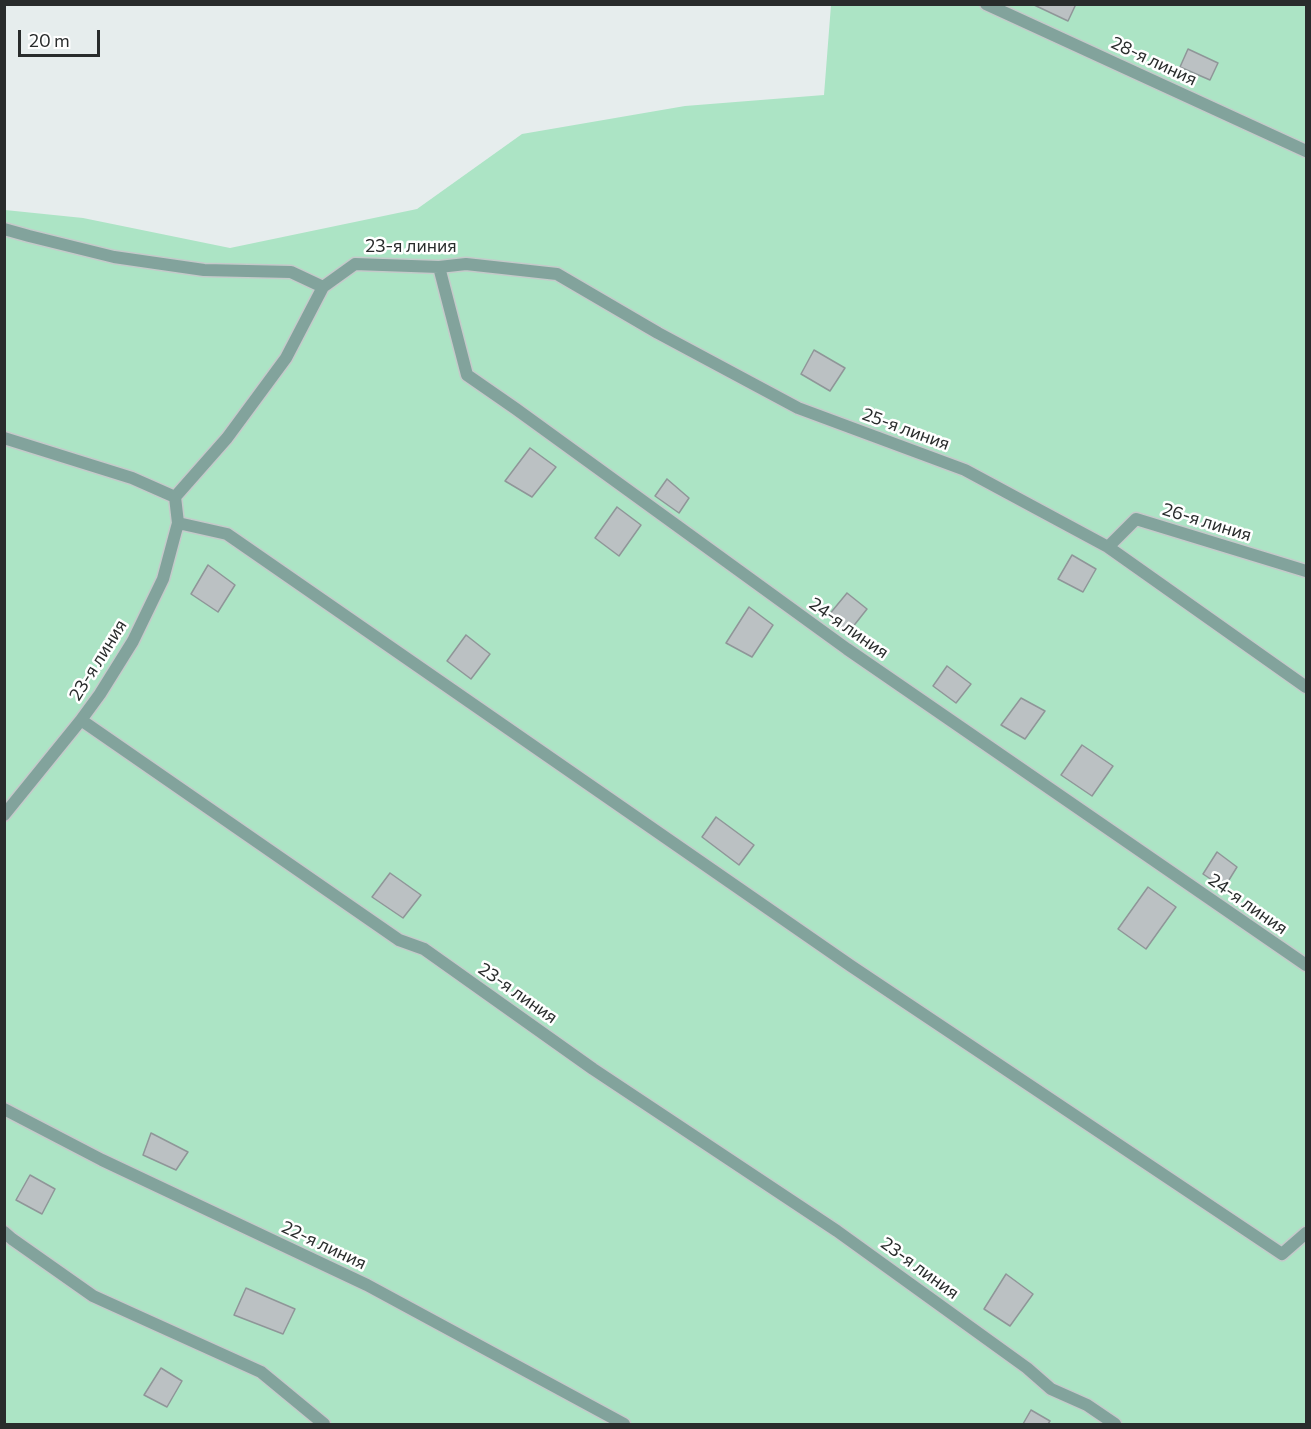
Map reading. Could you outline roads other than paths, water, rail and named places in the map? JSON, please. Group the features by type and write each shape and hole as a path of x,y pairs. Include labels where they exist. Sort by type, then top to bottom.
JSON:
{"lane":[{"name":"28-я линия","path":"986,4 1306,151"},
{"path":"4,229 126,258 204,270 291,272 323,287"},
{"name":"23-я линия","path":"466,264 439,267 355,264 323,287 286,358 227,438 176,497 178,523 163,579 134,641 81,720 399,940 424,949 593,1069 837,1231 1027,1368 1051,1389 1087,1404 1115,1425"},
{"name":"25-я линия","path":"466,264 557,274 658,333 798,408 965,470 1108,547 1306,687"},
{"name":"24-я линия","path":"439,267 467,375 847,649 1306,965"},
{"path":"4,438 132,478 176,497"},
{"name":"26-я линия","path":"1108,547 1136,519 1306,571"},
{"path":"178,523 227,534 851,966 1282,1254 1306,1233"},
{"path":"4,815 81,720"},
{"name":"22-я линия","path":"4,1109 102,1160 367,1285 624,1425"},
{"path":"4,1232 93,1296 261,1372 324,1425"}]}
